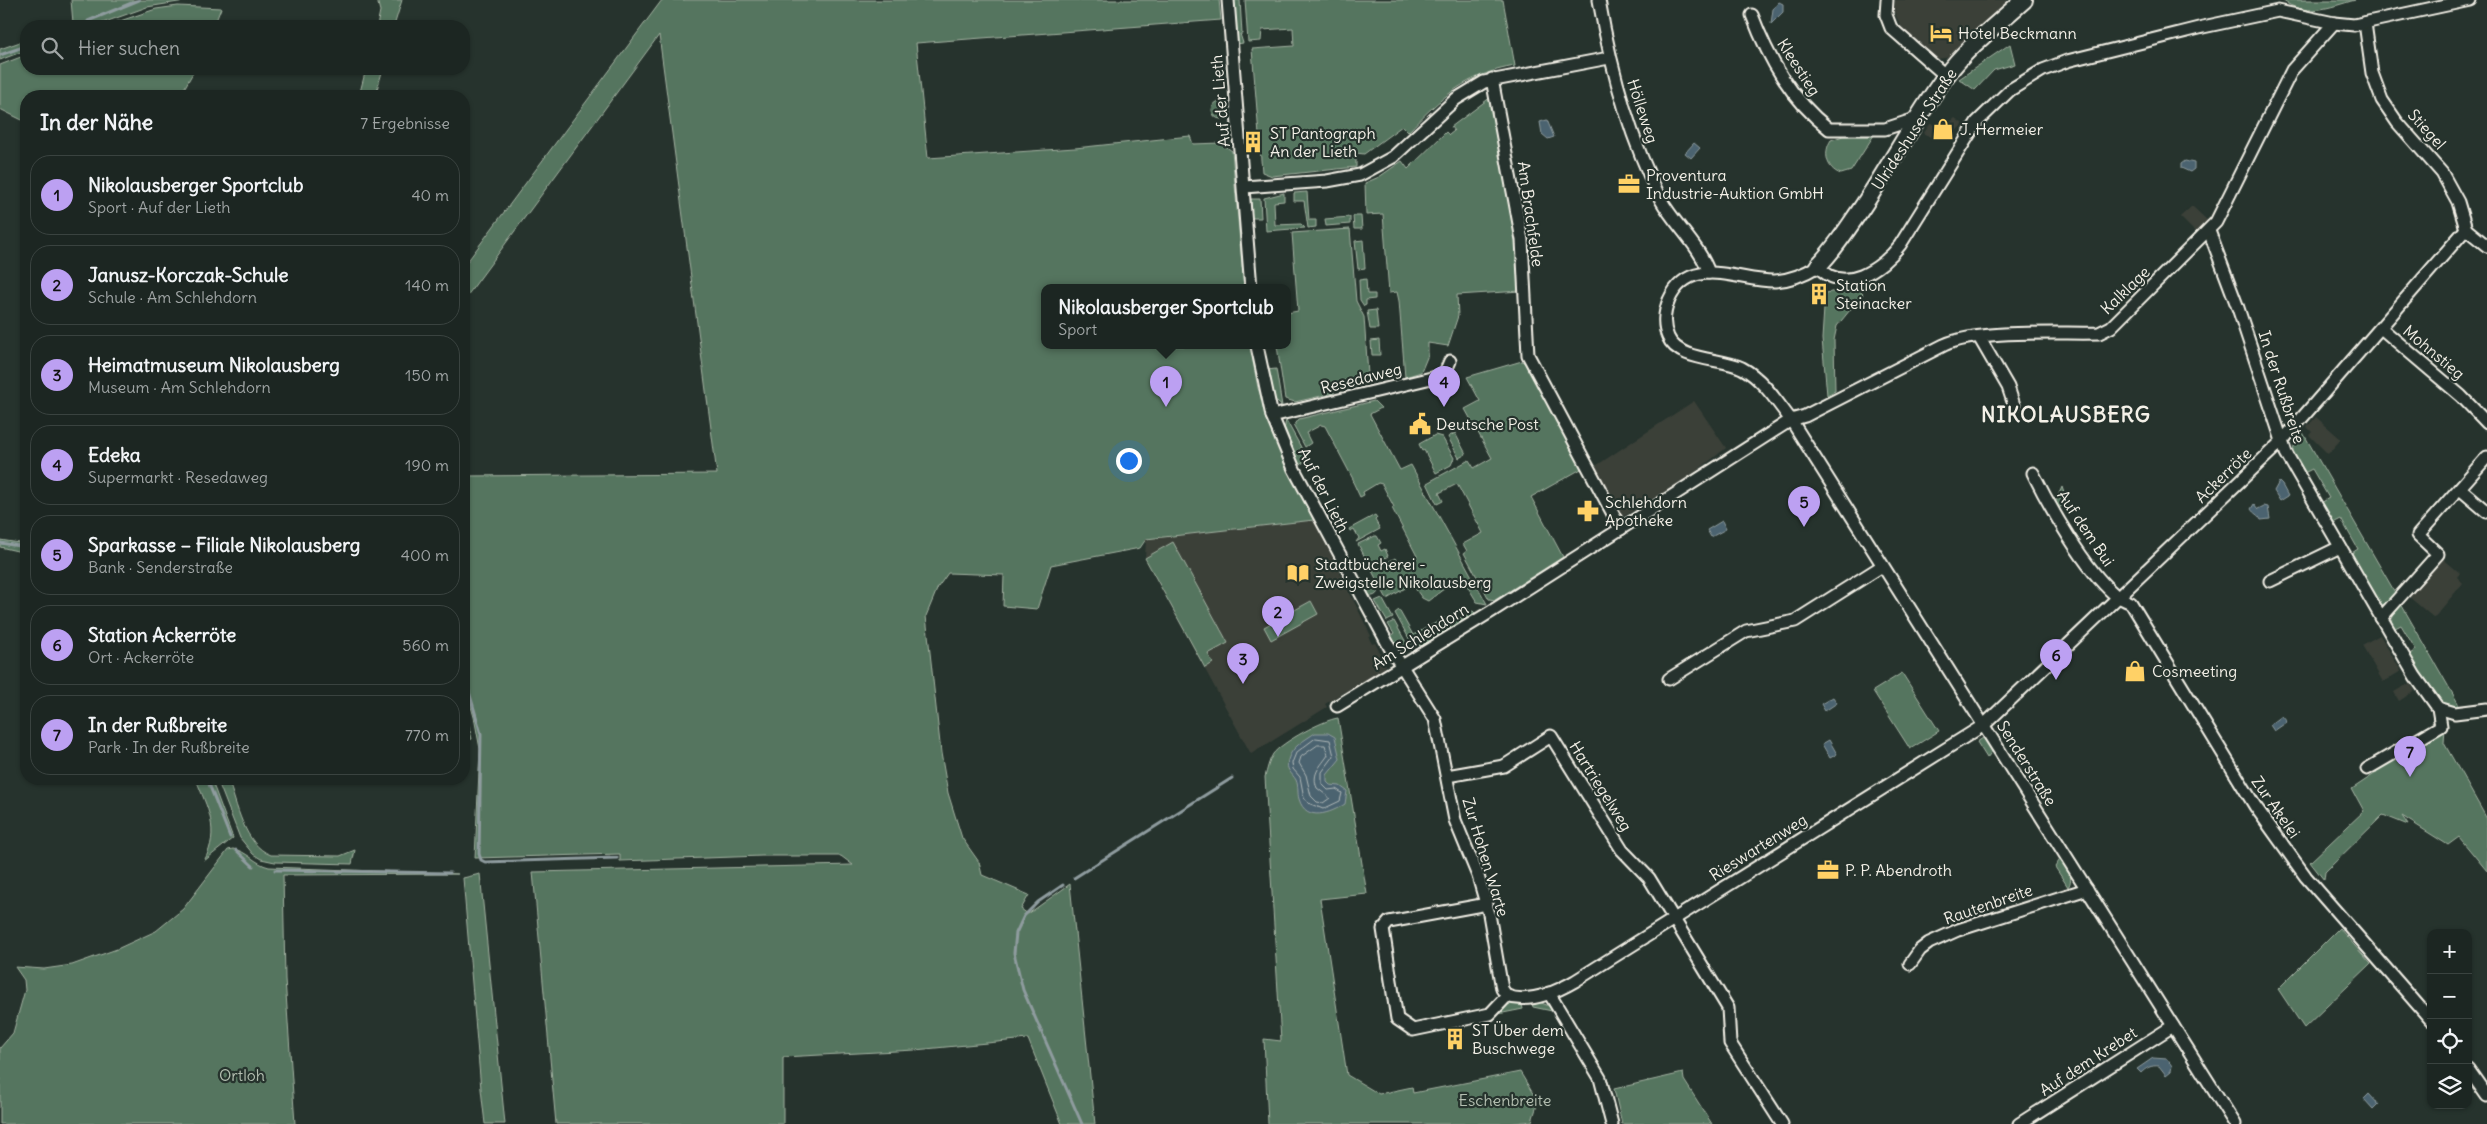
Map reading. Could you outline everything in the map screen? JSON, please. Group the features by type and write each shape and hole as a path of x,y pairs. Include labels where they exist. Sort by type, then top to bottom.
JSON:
{"street":[{"name":"Auf der Lieth","path":"1228,0 1251,284"},
{"name":"Hölleweg","path":"1599,0 1609,58 1632,134 1645,169 1668,213 1703,259 1709,273"},
{"path":"1887,0 1886,15 1891,28 1946,76"},
{"name":"Ulrideshuser Straße","path":"1818,266 1830,255 1946,76 1964,56 2024,0"},
{"path":"1709,273 1722,272 1775,281 1795,277 1818,266 1831,278 1856,277 1874,270 1892,256 1977,122 1987,110 2024,80 2067,61 2268,12 2281,11 2334,23 2365,23 2470,0"},
{"name":"Kleestieg","path":"1752,15 1767,52 1784,81 1802,105 1829,129 1885,129 1918,118"},
{"name":"Kalklage","path":"1791,420 1805,416 1951,342 1979,337 2104,332 2209,231 2216,222 2292,70 2334,23"},
{"name":"Stiegel","path":"2365,23 2372,73 2382,100 2397,122 2442,172 2458,202 2466,229"},
{"path":"1244,187 1327,181 1368,172 1403,149 1456,99 1475,86 1492,79 1609,58"},
{"name":"Am Brachfelde","path":"1492,79 1522,240 1528,355 1621,529"},
{"path":"2466,229 2487,246"},
{"name":"Ackerröte","path":"1984,726 2282,441 2466,229"},
{"name":"In der Rußbreite","path":"2209,231 2238,308 2286,453 2381,618 2427,695 2438,708"},
{"name":"Senderstraße","path":"1709,273 1688,280 1672,295 1665,320 1668,338 1674,347 1682,352 1729,363 1746,370 1763,385 1791,420 2235,1124"},
{"name":"Mohnstieg","path":"2381,328 2461,396 2487,423"},
{"path":"1979,337 2008,387 2014,405"},
{"name":"Auf der Lieth","path":"1258,349 1272,416 1294,469 1389,646 1402,666"},
{"name":"Resedaweg","path":"1272,416 1444,375 1450,361"},
{"name":"Am Schlehdorn","path":"1337,706 1621,529 1791,420"},
{"path":"2381,618 2438,554 2418,535 2487,457"},
{"name":"Auf dem Bui","path":"2033,473 2050,505 2082,554 2118,597"},
{"path":"2460,489 2487,512"},
{"path":"2270,581 2340,546"},
{"path":"1669,679 1746,631 1795,621 1882,566"},
{"name":"Zur Akelei","path":"2118,597 2131,603 2230,768 2296,863 2430,1019"},
{"name":"Zur Hohen Warte","path":"1402,666 1435,719 1456,820 1487,904 1500,984 1507,996"},
{"path":"2367,769 2440,726 2438,708 2455,713 2487,709"},
{"name":"Rieswartenweg","path":"1548,993 1575,982 1984,726"},
{"name":"Hartriegelweg","path":"1447,776 1504,766 1551,736 1622,850 1649,878 1674,919"},
{"name":"Rautenbreite","path":"1910,964 1920,950 1951,934 1989,919 2087,889"},
{"path":"1487,904 1389,922 1383,930 1397,1019 1414,1030 1490,1014 1507,996 1522,999 1548,993 1600,1078 1612,1124"},
{"path":"1674,919 1728,1008 1730,1043 1782,1124"},
{"name":"Auf dem Krebet","path":"2019,1124 2173,1026"},
{"path":"2472,1074 2487,1096"}],"shaded area":[{"name":"Hotel Beckmann","path":"1895,0 2011,0 1950,57 1937,59 1902,29 1894,12"},
{"name":"J. Hermeier","path":"1955,118 1963,124 1952,135 1932,138 1924,133 1930,124 1946,126"},
{"path":"2192,206 2209,222 2197,234 2180,217"},
{"path":"1694,401 1726,448 1693,474 1625,516 1617,514 1591,469"},
{"path":"2316,417 2341,439 2328,454 2309,435 2312,432 2307,427"},
{"path":"1314,520 1371,636 1369,638 1372,644 1375,643 1386,665 1383,670 1325,704 1327,707 1251,754 1145,559 1146,539"},
{"path":"2441,557 2460,573 2457,577 2463,583 2434,618 2408,596"},
{"path":"2380,635 2401,671 2383,682 2362,645"},
{"path":"2410,683 2415,691 2399,701 2394,692"}],"green space":[{"path":"71,0 191,0 147,7 111,20 73,20"},
{"path":"377,0 402,0 396,20 378,20 380,11"},
{"path":"662,0 1219,0 1221,20 916,43 928,158 1075,148 1190,136 1193,144 1221,143 1232,151 1244,284 1041,284 1041,349 1251,349 1258,388 1276,443 1314,520 1146,539 1140,548 1051,565 1037,609 1003,606 1004,575 948,573 938,587 926,616 941,753 948,793 962,838 979,862 982,875 1029,895 1021,909 1028,914 1070,884 1095,1124 1062,1124 1028,1039 915,1050 783,1057 783,1124 556,1124 533,872 853,865 841,856 762,856 620,861 620,854 475,858 480,749 470,703 470,476 717,474 659,35 470,292 470,258"},
{"path":"1234,0 1240,0 1242,34 1240,34 1243,43 1237,44"},
{"path":"1245,0 1503,0 1515,66 1483,75 1456,89 1432,108 1408,132 1402,126 1364,154 1356,153 1356,167 1272,176 1262,172 1252,49 1294,46 1293,28 1262,30 1261,41 1248,42"},
{"path":"2282,0 2355,0 2327,8 2309,10 2300,9"},
{"path":"178,6 221,8 216,20 123,20 156,9"},
{"path":"20,42 20,52 0,60 0,49"},
{"path":"2010,44 2015,64 1994,70 1975,90 1959,79"},
{"path":"20,57 20,75 192,75 183,90 20,90 20,119 0,109 0,65"},
{"path":"364,75 381,75 377,90 361,90"},
{"path":"1491,97 1519,241 1521,291 1457,295 1458,316 1448,346 1428,343 1428,355 1421,372 1405,377 1399,301 1397,292 1389,293 1383,214 1366,215 1365,183 1379,177 1402,161 1408,169 1446,132 1449,135 1454,131 1451,127"},
{"path":"1217,101 1225,101 1230,106 1228,117 1217,119 1212,114 1212,106"},
{"path":"1874,135 1851,171 1841,174 1836,172 1829,164 1827,150 1831,140 1843,136"},
{"path":"1307,192 1309,220 1316,220 1316,227 1308,228 1304,201 1294,201 1294,193"},
{"path":"1284,193 1284,201 1274,202 1275,225 1301,224 1305,228 1266,231 1264,198"},
{"path":"1251,199 1260,199 1261,218 1251,218"},
{"path":"1353,216 1361,216 1362,229 1354,229"},
{"path":"1350,217 1350,224 1326,226 1325,219"},
{"path":"1350,229 1356,301 1364,317 1368,375 1332,384 1334,393 1295,402 1285,399 1277,349 1291,349 1291,312 1298,311 1292,233"},
{"path":"1363,240 1365,268 1358,269 1355,241"},
{"path":"1366,279 1367,294 1375,294 1375,299 1366,300 1366,305 1364,306 1360,300 1359,280"},
{"path":"1857,288 1863,294 1837,326 1834,340 1835,391 1827,395 1822,339 1825,293"},
{"path":"1376,310 1378,329 1370,329 1367,311"},
{"path":"1379,340 1380,355 1372,355 1371,341"},
{"path":"1522,361 1528,366 1583,468 1531,497 1563,557 1495,600 1489,599 1464,553 1467,551 1463,544 1483,533 1457,484 1439,493 1443,501 1437,504 1427,483 1469,460 1474,468 1492,458 1465,409 1480,401 1467,377"},
{"path":"1276,369 1282,406 1273,395 1267,370"},
{"path":"1374,401 1381,408 1370,414 1400,470 1411,465 1487,604 1477,602 1463,579 1457,579 1428,601 1422,598 1412,584 1387,599 1372,571 1395,558 1401,567 1416,559 1417,556 1382,484 1378,483 1363,492 1364,495 1360,497 1354,481 1325,426 1321,425 1306,433 1311,443 1305,447 1294,426 1299,419"},
{"path":"1286,420 1308,460 1299,465 1284,430"},
{"path":"2302,431 2397,596 2390,604 2379,605 2350,554 2358,549 2341,519 2333,523 2321,503 2329,498 2312,469 2304,473 2292,453 2297,436"},
{"path":"1455,433 1466,454 1459,458 1448,437"},
{"path":"1435,435 1442,437 1454,458 1451,465 1436,473 1419,444"},
{"path":"2062,487 2066,499 2065,504 2057,509 2054,505"},
{"path":"1375,515 1377,518 1375,520 1380,529 1356,542 1359,538 1354,529 1350,531 1349,529"},
{"path":"1377,536 1381,543 1378,545 1381,551 1385,549 1388,556 1370,567 1358,544"},
{"path":"0,540 20,543 20,552 0,547"},
{"path":"1173,542 1228,643 1208,654 1213,663 1205,668 1145,558"},
{"path":"1370,584 1374,584 1378,590 1374,596 1370,596 1366,592 1366,588"},
{"path":"1382,598 1393,618 1387,621 1375,601"},
{"path":"1311,601 1318,614 1271,640 1264,627"},
{"path":"2401,604 2458,703 2458,707 2441,701 2428,688 2408,655 2416,650 2401,625 2393,629 2390,625 2394,612"},
{"path":"1399,610 1413,635 1445,618 1452,622 1473,611 1475,613 1422,646 1412,644 1395,613"},
{"path":"1394,621 1408,646 1401,650 1391,636 1394,634 1388,624"},
{"path":"1902,673 1939,731 1910,749 1873,691"},
{"name":"Eschenbreite","path":"1338,718 1367,894 1320,899 1347,1075 1379,1094 1412,1087 1413,1093 1520,1072 1538,1102 1532,1121 1507,1124 1268,1124 1264,1039 1281,1041 1265,777 1270,759 1278,749 1313,727"},
{"path":"2445,728 2444,743 2487,819 2487,871 2459,837 2448,845 2402,816 2408,825 2383,815 2325,872 2324,880 2310,862 2364,811 2352,789 2376,773 2377,769"},
{"path":"1983,738 1993,750 1987,758 1977,742"},
{"path":"198,785 213,785 233,838 204,861 209,850 212,829 208,810"},
{"path":"219,785 230,785 238,811 248,833 262,850 271,855 340,856 355,850 352,864 275,862 261,859 253,854 240,838"},
{"name":"Ortloh","path":"233,849 243,852 259,863 269,867 458,874 283,875 285,979 295,1124 0,1124 0,1048 13,1033 25,990 24,980 15,967 44,969 72,965 117,949 156,931 183,909 228,850"},
{"path":"2061,858 2071,880 2068,887 2055,867"},
{"path":"480,874 505,1124 485,1124 481,1089 463,878"},
{"path":"2339,928 2371,964 2304,1028 2278,989"},
{"path":"1539,1002 1549,1006 1552,1011 1533,1007 1532,1004"},
{"path":"1506,1004 1522,1005 1523,1009 1498,1014"},
{"path":"1683,1073 1684,1080 1712,1124 1622,1124 1614,1089"}],"water":[{"path":"1779,2 1783,4 1783,12 1771,24 1773,9"},
{"path":"1547,120 1554,137 1548,139 1542,134 1540,122"},
{"path":"1694,143 1700,148 1691,158 1685,153"},
{"path":"2185,161 2194,163 2194,169 2190,172 2181,168 2181,164"},
{"path":"2279,482 2288,496 2280,501 2274,491"},
{"path":"2254,504 2258,509 2264,506 2268,507 2270,519 2261,520 2251,509"},
{"path":"1722,521 1726,529 1711,537 1707,530"},
{"path":"1833,697 1837,703 1825,711 1821,704"},
{"path":"2282,716 2287,722 2274,731 2270,725"},
{"path":"1315,733 1328,733 1335,737 1340,759 1327,775 1327,782 1330,785 1340,786 1347,791 1345,804 1326,813 1319,814 1313,814 1302,806 1298,797 1296,780 1287,766 1292,751"},
{"path":"1829,740 1837,754 1830,758 1822,744"},
{"path":"2153,1058 2167,1059 2172,1066 2171,1071 2166,1075 2159,1066 2149,1067 2141,1073 2137,1069"},
{"path":"2369,1094 2378,1104 2373,1109 2364,1099"}],"waterway":[{"path":"90,20 139,0"},
{"path":"0,55 20,48"},
{"path":"0,543 20,546"},
{"path":"470,695 481,734 479,854 481,860 485,862 617,858"},
{"path":"1074,878 1232,778"},
{"path":"209,785 230,837"},
{"path":"236,850 253,866"},
{"path":"275,870 450,873"},
{"path":"1063,885 1038,902 1024,916 1016,933 1014,953 1023,990 1082,1124"}],"place":[{"name":"Hotel Beckmann","path":"1941,33"},
{"name":"J. Hermeier","path":"1943,129"},
{"name":"ST Pantograph An der Lieth","path":"1253,142"},
{"name":"Proventura Industrie-Auktion GmbH","path":"1629,184"},
{"name":"Station Steinacker","path":"1819,294"},
{"name":"Nikolausberger Sportclub","path":"1166,407"},
{"name":"Edeka","path":"1444,407"},
{"name":"Deutsche Post","path":"1420,424"},
{"name":"Schlehdorn Apotheke","path":"1588,511"},
{"name":"Sparkasse – Filiale Nikolausberg","path":"1804,527"},
{"name":"Stadtbücherei - Zweigstelle Nikolausberg","path":"1298,573"},
{"name":"Janusz-Korczak-Schule","path":"1278,637"},
{"name":"Cosmeeting","path":"2135,671"},
{"name":"Station Ackerröte","path":"2056,680"},
{"name":"Heimatmuseum Nikolausberg","path":"1243,684"},
{"name":"In der Rußbreite","path":"2410,777"},
{"name":"P. P. Abendroth","path":"1828,870"},
{"name":"ST Über dem Buschwege","path":"1455,1039"}],"district":[{"name":"NIKOLAUSBERG","path":"2066,414"}]}
